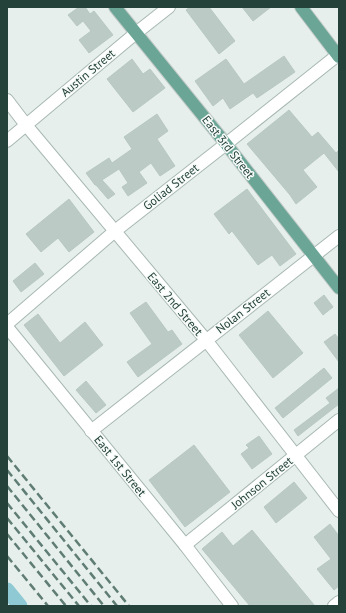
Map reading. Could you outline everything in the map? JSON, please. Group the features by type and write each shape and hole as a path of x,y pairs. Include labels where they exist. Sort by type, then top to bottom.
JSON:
{"main road":[{"name":"East 3rd Street","path":"115,7 226,144 339,288"},
{"path":"300,7 339,55"}],"street":[{"name":"Austin Street","path":"7,141 169,7"},
{"name":"Goliad Street","path":"7,324 115,231 339,55"},
{"name":"East 2nd Street","path":"7,100 26,125 206,340 339,511"},
{"name":"Nolan Street","path":"91,431 339,236"},
{"name":"East 1st Street","path":"7,327 185,545 232,606"},
{"name":"Johnson Street","path":"185,545 339,420"},
{"path":"334,606 339,602"}],"building":[{"path":"79,7 85,7 90,14 94,11 113,35 89,53 79,40 91,31 83,21 77,26 68,15"},
{"path":"190,7 209,7 235,41 219,54 186,10"},
{"path":"242,7 271,7 253,21"},
{"path":"284,56 295,72 257,98 253,93 230,109 223,98 213,106 195,81 226,59 244,84"},
{"path":"132,59 143,74 150,69 165,88 133,112 107,79"},
{"path":"289,110 312,137 318,132 336,153 339,150 339,172 324,153 303,170 317,187 296,204 247,144"},
{"path":"157,114 168,131 157,139 175,166 160,176 151,163 139,172 147,183 128,196 122,187 128,183 119,169 102,180 115,194 108,199 86,173 109,158 112,163 132,149 124,137"},
{"path":"247,189 296,254 280,266 272,255 258,265 232,231 229,234 214,214"},
{"path":"69,199 94,232 69,252 58,238 41,252 26,234"},
{"path":"35,263 44,274 21,292 13,281"},
{"path":"324,295 333,307 323,315 314,303"},
{"path":"146,302 168,332 172,330 182,344 138,377 127,362 152,344 130,313"},
{"path":"268,311 303,353 273,378 239,335"},
{"path":"38,314 60,343 85,322 103,345 64,376 24,325"},
{"path":"335,334 339,339 339,362 324,342"},
{"path":"324,368 332,378 283,418 275,408"},
{"path":"86,381 106,405 96,413 76,390"},
{"path":"339,388 339,404 298,436 294,430 330,403 326,398"},
{"path":"259,436 272,454 252,469 241,454 249,448 246,445"},
{"path":"194,445 230,492 185,527 149,480"},
{"path":"294,482 307,498 276,523 264,507"},
{"path":"330,524 339,536 339,586 334,590 317,569 331,559 314,537"},
{"path":"252,530 315,606 250,606 202,549 222,532 233,546"}],"waterway":[{"path":"7,590 20,606"}],"railway":[{"path":"7,456 129,606"},
{"path":"7,470 117,606"},
{"path":"7,486 104,606"},
{"path":"7,503 91,606"},
{"path":"7,518 79,606"},
{"path":"7,534 66,606"},
{"path":"7,556 48,606"}]}
